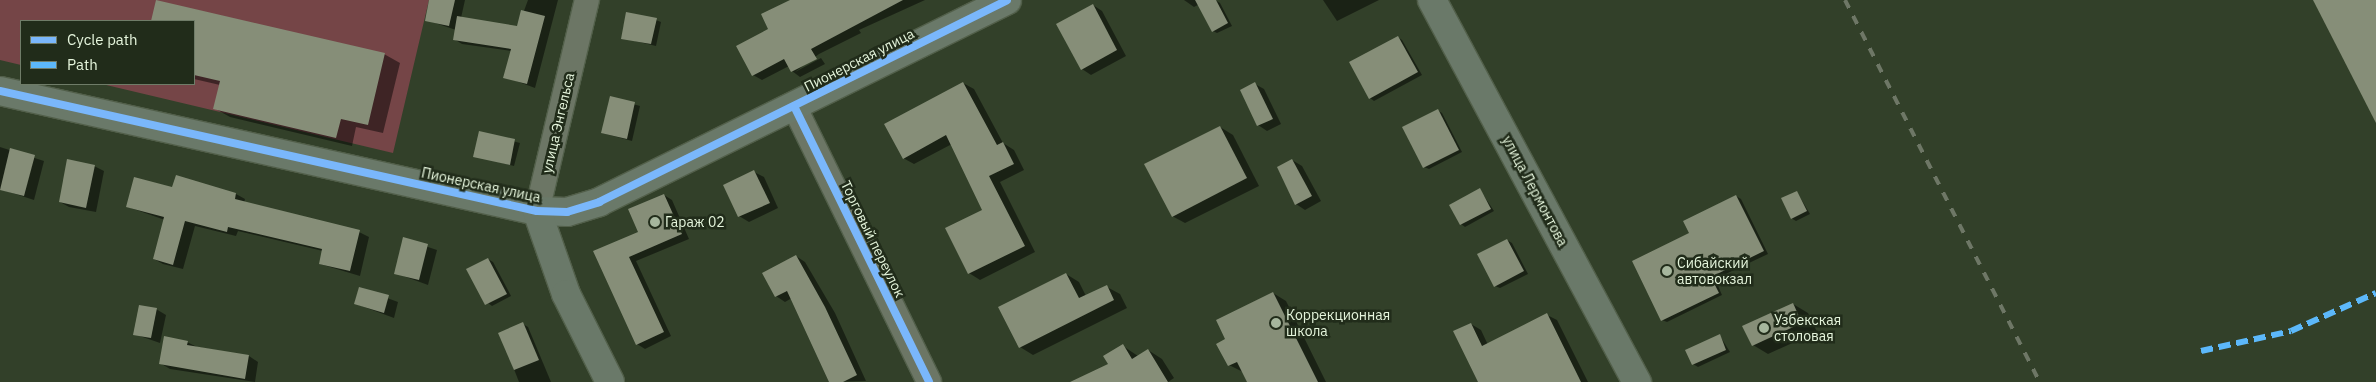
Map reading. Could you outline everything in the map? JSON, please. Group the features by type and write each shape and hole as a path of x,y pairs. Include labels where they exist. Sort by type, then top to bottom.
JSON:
{"street":[{"name":"улица Энгельса","path":"537,211 587,0"},
{"name":"Пионерская улица","path":"0,91 537,211 567,212 599,202 1007,0"},
{"name":"улица Лермонтова","path":"1432,0 1637,382"},
{"name":"Торговый переулок","path":"794,106 929,382"},
{"path":"537,211 566,294 610,382"}],"shaded area":[{"path":"0,0 429,0 393,153 106,85 195,85 195,20 20,20 20,65 0,60"}],"building":[{"path":"156,0 385,53 368,125 341,119 336,138 213,109 220,81 195,75 195,20 151,20"},
{"path":"429,0 455,0 449,26 425,21"},
{"path":"790,0 903,0 811,49 817,59 791,72 784,59 752,76 736,46 768,29 761,14"},
{"path":"1195,0 1216,0 1228,23 1212,32"},
{"path":"2313,0 2376,0 2376,123"},
{"path":"1093,4 1117,50 1081,70 1056,24"},
{"path":"521,10 545,16 527,84 503,78 511,49 453,40 457,16 517,26"},
{"path":"626,12 657,18 651,44 621,39"},
{"path":"1398,36 1418,72 1369,99 1349,62"},
{"path":"963,82 997,145 1003,142 1014,164 989,176 1025,246 968,274 945,228 982,210 946,135 903,159 884,124"},
{"path":"1255,82 1273,119 1257,126 1240,90"},
{"path":"610,96 635,102 627,139 601,133"},
{"path":"1438,109 1459,150 1423,168 1402,127"},
{"path":"1220,126 1247,178 1172,217 1144,164"},
{"path":"479,131 515,139 510,165 473,157"},
{"path":"10,148 35,155 24,196 0,190"},
{"path":"67,159 95,165 86,208 59,202"},
{"path":"1292,159 1312,196 1295,205 1277,167"},
{"path":"754,170 770,203 738,217 723,185"},
{"path":"176,175 236,193 235,199 360,230 350,271 319,264 322,249 228,227 227,232 185,221 173,265 153,259 164,217 126,207 134,177 172,187"},
{"path":"1480,188 1491,209 1460,225 1449,205"},
{"path":"1797,191 1807,211 1791,219 1781,198"},
{"path":"664,194 682,234 629,257 664,332 636,345 593,251 638,232 628,209"},
{"path":"1736,195 1764,251 1711,277 1719,293 1661,321 1632,261 1689,233 1683,221"},
{"path":"403,237 428,244 419,280 394,274"},
{"path":"1507,239 1524,271 1494,287 1477,254"},
{"path":"796,255 825,307 857,375 843,382 829,382 787,291 775,297 762,273"},
{"path":"488,258 507,294 485,305 466,269"},
{"path":"1066,273 1079,298 1107,285 1114,300 1019,348 998,307"},
{"path":"359,287 389,295 384,313 354,304"},
{"path":"1273,292 1318,382 1247,382 1237,362 1228,366 1216,344 1225,339 1216,320"},
{"path":"1793,303 1802,323 1752,346 1742,326"},
{"path":"139,305 157,308 151,338 133,335"},
{"path":"1547,313 1581,382 1478,382 1453,331 1471,323 1482,346"},
{"path":"523,322 539,360 514,370 498,333"},
{"path":"1720,334 1726,350 1692,365 1685,350"},
{"path":"164,336 188,341 187,345 249,355 245,379 159,364"},
{"path":"1123,344 1132,359 1148,349 1168,382 1070,382 1108,364 1103,356"}],"railway":[{"path":"1845,0 2040,382"}],"marked path":[{"path":"2201,351 2291,331 2376,293"}],"cycle path":[{"path":"0,91 537,211 567,212 599,202 1007,0"},
{"path":"794,106 929,382"}],"place":[{"name":"Гараж 02","path":"655,222"},
{"name":"Сибайский автовокзал","path":"1667,271"},
{"name":"Коррекционная школа","path":"1276,323"},
{"name":"Узбекская столовая","path":"1764,328"}]}
